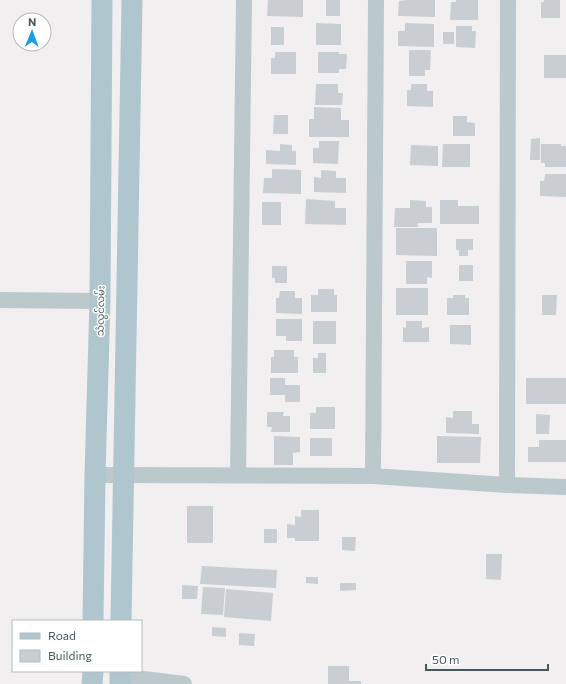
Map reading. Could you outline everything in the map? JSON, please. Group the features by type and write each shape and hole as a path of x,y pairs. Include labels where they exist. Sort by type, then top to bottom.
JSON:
{"main road":[{"name":"သံလွင်လမ်း","path":"93,620 100,301 102,0"},
{"path":"121,620 132,0"},
{"path":"92,672 92,684"}],"street":[{"path":"238,475 244,0"},
{"path":"374,476 376,0"},
{"path":"507,485 508,0"},
{"path":"0,300 100,301"},
{"path":"95,475 374,476 507,485 566,487"},
{"path":"120,677 184,684"}],"building":[{"path":"268,0 303,0 303,17 267,16"},
{"path":"326,0 340,0 340,16 326,16"},
{"path":"435,0 435,17 398,16 399,1"},
{"path":"456,0 478,0 478,20 450,20 451,2 456,2"},
{"path":"544,0 560,0 560,18 541,18 541,2 544,2"},
{"path":"316,23 341,24 341,45 316,45"},
{"path":"405,23 434,24 434,47 398,46 398,31 405,31"},
{"path":"456,26 472,26 472,31 476,31 475,48 456,47"},
{"path":"271,27 284,27 284,45 271,45"},
{"path":"443,32 454,32 454,44 443,44"},
{"path":"409,50 431,50 430,70 425,70 425,76 409,76"},
{"path":"275,52 296,52 296,74 271,74 271,58 275,58"},
{"path":"318,52 339,52 339,54 347,54 346,69 339,69 339,73 318,73"},
{"path":"544,55 566,55 566,78 544,78"},
{"path":"316,84 338,84 338,93 343,93 342,105 315,105"},
{"path":"411,84 427,84 427,91 433,91 433,107 407,106 407,90 411,90"},
{"path":"314,107 341,108 341,120 349,120 349,137 309,137 309,119 314,119"},
{"path":"274,115 288,115 288,134 273,134"},
{"path":"453,116 467,116 467,122 475,123 475,136 453,136"},
{"path":"540,138 540,160 530,160 531,139"},
{"path":"319,141 339,141 338,164 313,163 313,148 319,148"},
{"path":"280,144 292,145 292,151 296,151 296,165 266,164 266,150 280,151"},
{"path":"443,144 470,144 470,167 442,167"},
{"path":"541,144 561,144 561,146 566,146 566,167 545,167 545,163 541,163"},
{"path":"411,145 438,146 438,166 410,165"},
{"path":"272,169 301,170 301,194 263,193 264,178 272,178"},
{"path":"321,170 336,171 336,178 346,178 346,193 314,192 314,177 321,178"},
{"path":"545,174 566,174 566,197 540,196 540,181 544,181"},
{"path":"306,199 335,201 335,208 346,208 346,225 305,224"},
{"path":"410,200 426,201 426,207 432,207 432,223 418,223 418,227 394,227 395,208 410,208"},
{"path":"440,200 458,200 458,206 479,206 479,224 440,224"},
{"path":"262,202 281,202 281,225 262,225"},
{"path":"396,228 437,228 437,256 396,255"},
{"path":"456,239 473,239 473,250 468,250 468,256 459,256 459,250 456,250"},
{"path":"406,261 432,261 432,278 427,277 427,284 406,284"},
{"path":"459,265 473,265 473,281 459,281"},
{"path":"272,266 287,266 287,283 275,283 275,278 272,278"},
{"path":"396,288 428,288 428,315 396,315"},
{"path":"318,289 334,289 334,295 337,295 337,312 311,312 311,295 318,295"},
{"path":"280,291 295,291 295,298 302,298 302,314 276,313 276,298 279,298"},
{"path":"453,295 465,295 465,298 469,298 469,315 447,315 447,298 453,298"},
{"path":"542,295 557,295 556,315 542,315"},
{"path":"276,319 302,319 302,341 286,341 286,336 276,336"},
{"path":"313,321 336,321 336,344 313,344"},
{"path":"406,321 422,321 422,328 429,327 429,342 403,342 403,327 406,328"},
{"path":"450,325 471,325 471,345 450,344"},
{"path":"274,350 294,350 294,357 298,357 298,373 271,373 271,357 274,357"},
{"path":"318,353 326,353 326,373 313,373 313,358 318,358"},
{"path":"270,378 285,378 285,385 300,385 300,402 285,402 285,395 270,395"},
{"path":"526,378 566,378 566,404 526,404"},
{"path":"316,407 335,407 335,429 310,429 310,413 316,413"},
{"path":"453,411 472,411 472,424 479,424 479,434 446,433 446,417 453,418"},
{"path":"267,412 284,412 283,416 290,416 290,432 271,432 272,427 267,427"},
{"path":"536,414 550,415 549,434 536,434"},
{"path":"274,436 300,437 300,452 293,453 293,465 274,465"},
{"path":"437,436 481,437 480,463 437,463"},
{"path":"310,438 332,438 332,456 310,456"},
{"path":"539,440 566,440 566,462 528,462 528,447 539,447"},
{"path":"187,506 213,506 213,543 187,543"},
{"path":"301,510 319,510 319,541 295,541 295,538 287,538 287,524 295,525 295,516 301,517"},
{"path":"264,529 277,529 277,543 264,543"},
{"path":"342,537 356,537 355,551 342,550"},
{"path":"486,554 502,554 501,580 486,579"},
{"path":"202,566 277,570 276,588 200,584"},
{"path":"306,577 318,577 318,584 306,583"},
{"path":"340,583 356,583 356,590 340,591"},
{"path":"182,585 198,586 197,599 182,599"},
{"path":"203,587 225,588 223,615 201,614"},
{"path":"226,589 273,593 271,621 224,617"},
{"path":"212,627 226,628 226,637 212,636"},
{"path":"239,633 255,634 254,646 239,645"},
{"path":"328,666 349,666 349,681 361,681 361,684 328,684"}]}
